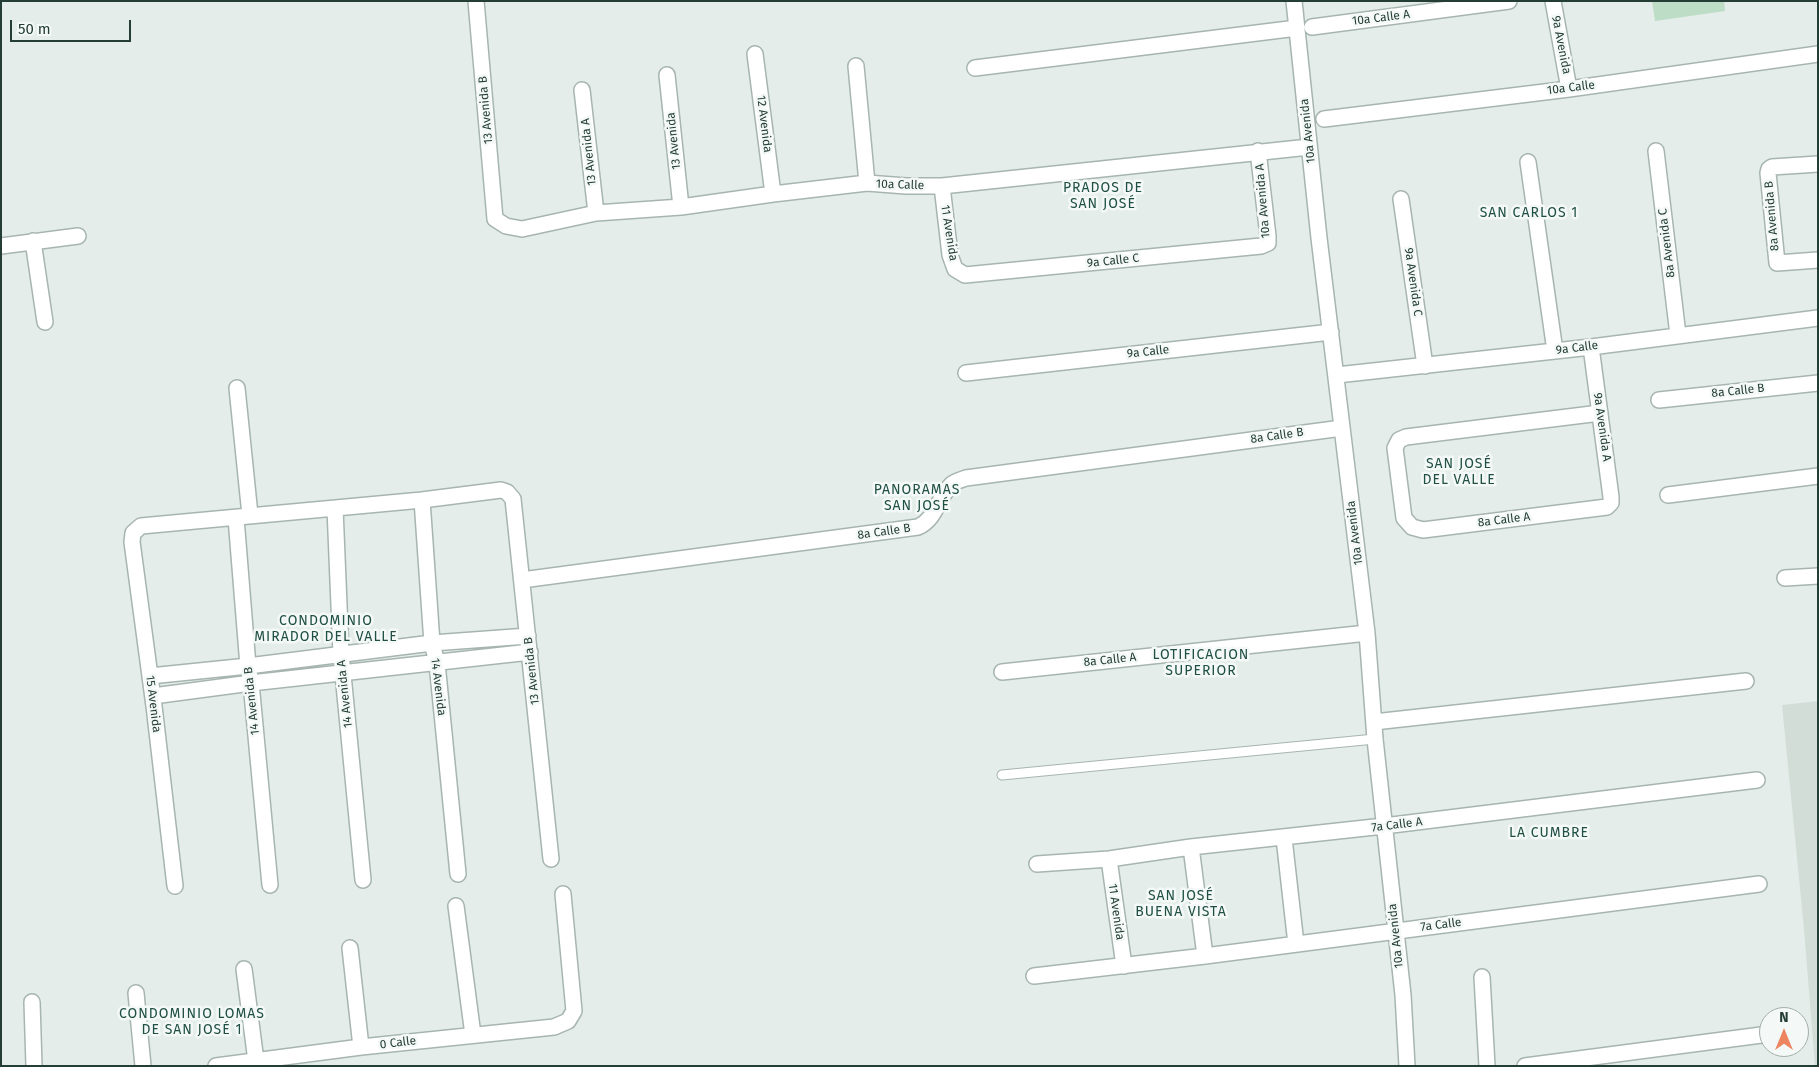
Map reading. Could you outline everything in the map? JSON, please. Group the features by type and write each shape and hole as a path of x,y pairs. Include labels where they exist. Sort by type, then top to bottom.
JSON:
{"street":[{"name":"13 Avenida B","path":"476,1 495,219"},
{"name":"10a Avenida","path":"1294,1 1304,27 1309,147 1366,633 1375,739 1403,995 1407,1066"},
{"name":"10a Calle A","path":"975,68 1509,1"},
{"name":"9a Avenida","path":"1553,1 1569,89"},
{"name":"12 Avenida","path":"755,54 773,194"},
{"name":"10a Calle","path":"1324,119 1569,89 1818,54"},
{"path":"856,66 867,183"},
{"name":"13 Avenida","path":"667,75 681,207"},
{"name":"13 Avenida A","path":"582,90 596,213"},
{"name":"10a Calle","path":"495,219 506,226 522,228 596,213 681,207 867,183 942,186 1309,147"},
{"name":"10a Avenida A","path":"1258,151 1268,236 1268,243 1262,246"},
{"name":"8a Avenida C","path":"1656,151 1678,335"},
{"path":"1528,162 1555,351"},
{"name":"8a Avenida B","path":"1818,164 1772,167 1768,173 1777,263 1818,260"},
{"name":"11 Avenida","path":"942,186 950,255 955,269 965,275"},
{"name":"9a Avenida C","path":"1401,199 1425,366"},
{"path":"1,246 78,236"},
{"path":"33,241 46,322"},
{"name":"9a Calle C","path":"965,275 1262,246"},
{"name":"9a Calle","path":"1337,375 1591,347 1818,318"},
{"name":"9a Calle","path":"966,373 1331,332"},
{"name":"9a Avenida A","path":"1591,347 1612,497 1611,503 1607,507"},
{"name":"8a Calle B","path":"1658,400 1818,383"},
{"name":"14 Avenida B","path":"237,388 248,666 270,884"},
{"name":"8a Calle A","path":"1600,413 1406,436 1399,440 1395,448 1404,518 1412,527 1423,530 1607,507"},
{"name":"8a Calle B","path":"522,580 918,527 929,520 949,487 966,478 1342,428"},
{"path":"1668,495 1818,476"},
{"name":"13 Avenida B","path":"422,500 501,490 507,492 513,499 551,859"},
{"path":"243,516 422,500"},
{"name":"14 Avenida","path":"422,500 432,643 437,663 458,874"},
{"name":"14 Avenida A","path":"335,508 341,654 363,880"},
{"name":"15 Avenida","path":"175,886 153,696 132,542 133,533 141,526 243,516"},
{"path":"1785,578 1818,576"},
{"name":"8a Calle A","path":"1002,672 1366,633"},
{"path":"150,676 432,643 528,636"},
{"path":"153,696 251,683 530,652"},
{"path":"1374,722 1746,680"},
{"name":"7a Calle A","path":"1037,864 1108,859 1191,847 1284,838 1757,780"},
{"path":"1284,838 1296,944"},
{"path":"1191,847 1205,956"},
{"name":"11 Avenida","path":"1108,859 1124,966"},
{"name":"7a Calle","path":"1034,976 1205,956 1760,884"},
{"name":"0 Calle","path":"216,1066 361,1047 554,1026 568,1021 574,1011 564,894"},
{"path":"456,906 473,1034"},
{"path":"350,948 361,1047"},
{"path":"244,969 256,1061"},
{"path":"1482,977 1487,1066"},
{"path":"136,993 143,1066"},
{"path":"32,1002 34,1066"},
{"path":"1525,1066 1759,1035"}],"lane":[{"path":"1002,775 1375,739"}],"shaded area":[{"path":"1818,701 1818,1066 1815,1066 1804,929 1782,705"}],"green space":[{"path":"1652,1 1724,1 1725,11 1655,21"}],"district":[{"name":"PRADOS DE SAN JOSÉ","path":"1103,196"},
{"name":"SAN CARLOS 1","path":"1529,213"},
{"name":"SAN JOSÉ DEL VALLE","path":"1459,472"},
{"name":"PANORAMAS SAN JOSÉ","path":"917,498"},
{"name":"CONDOMINIO MIRADOR DEL VALLE","path":"326,630"},
{"name":"LOTIFICACION SUPERIOR","path":"1201,664"},
{"name":"LA CUMBRE","path":"1549,833"},
{"name":"SAN JOSÉ BUENA VISTA","path":"1181,904"},
{"name":"CONDOMINIO LOMAS DE SAN JOSÉ 1","path":"192,1022"}]}
